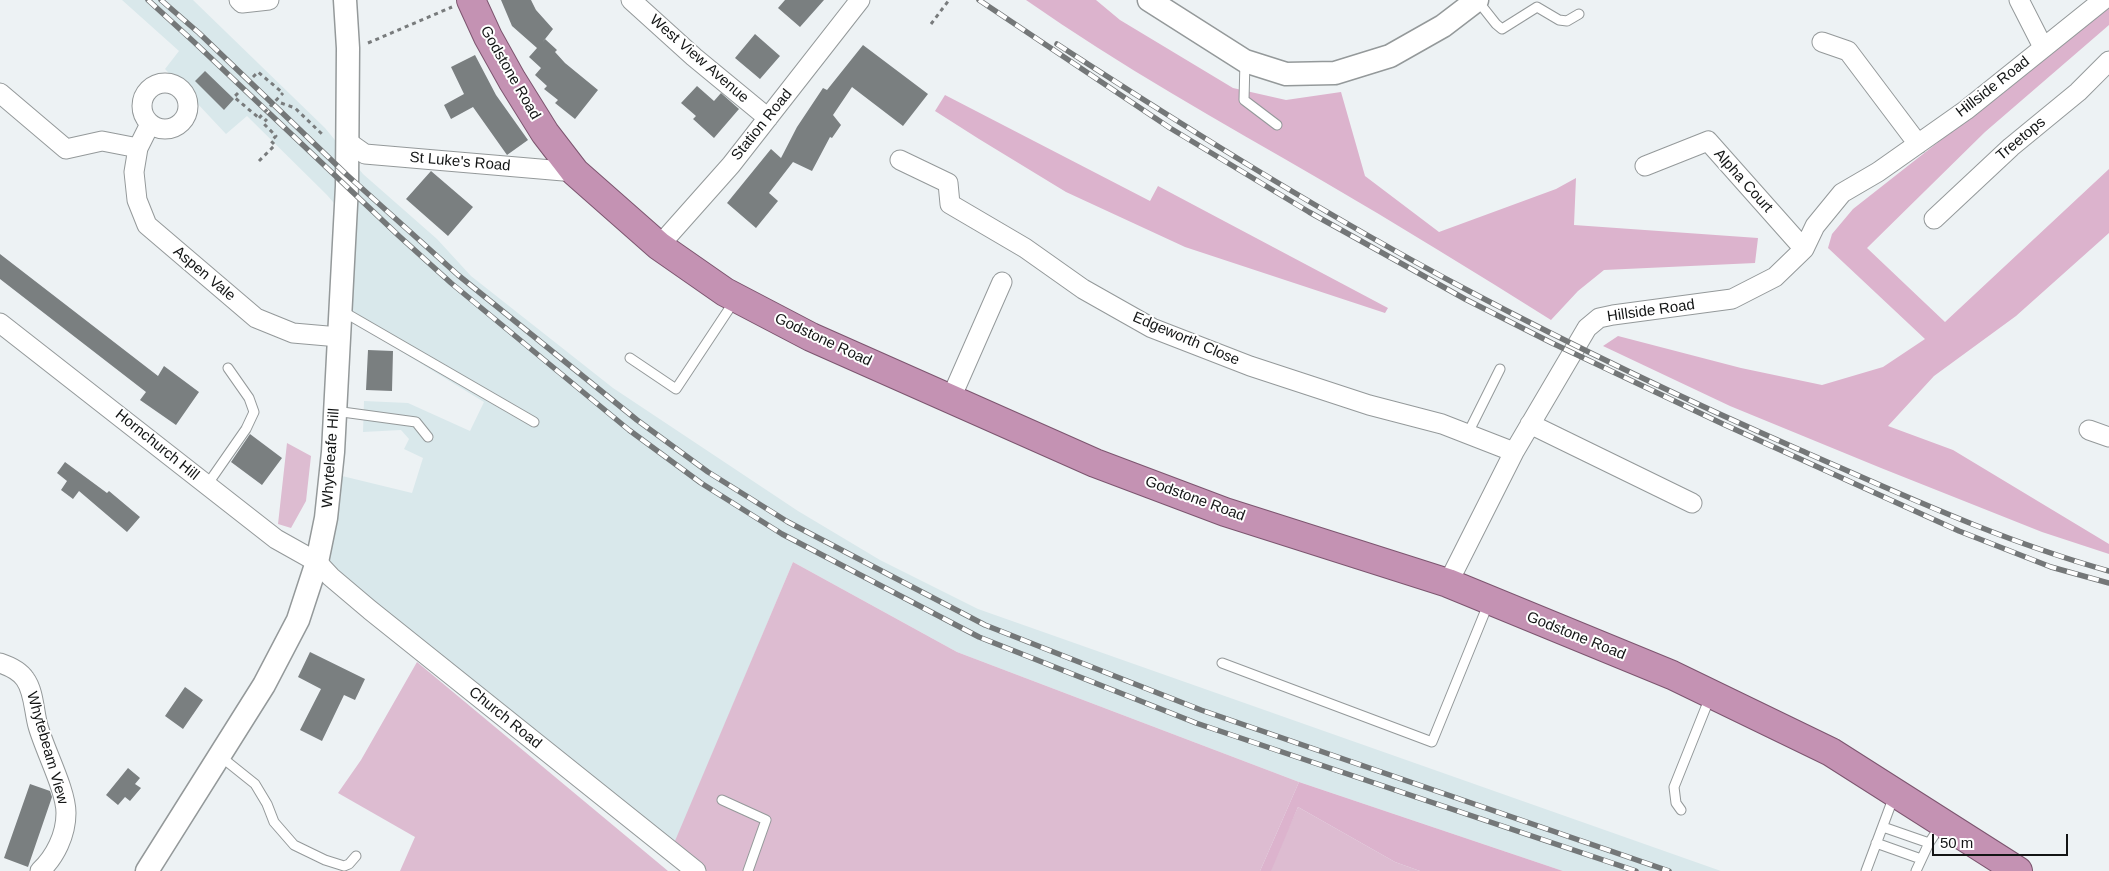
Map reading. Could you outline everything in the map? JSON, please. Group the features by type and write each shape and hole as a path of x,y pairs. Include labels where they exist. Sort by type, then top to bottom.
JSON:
{"highway":[{"name":"Godstone Road","path":"464,3 488,37 545,133 576,172 659,246 737,298 811,337 1095,462 1225,512 1448,583 1672,675 1831,752 1895,793 1935,833 2018,871"}],"street":[{"path":"239,0 242,3 268,0"},
{"name":"Whyteleafe Hill","path":"148,871 264,685 298,620 317,562 326,518 333,452 348,142 348,48 345,0"},
{"name":"West View Avenue","path":"631,0 694,57 768,118"},
{"name":"Station Road","path":"659,246 768,118 860,0"},
{"path":"1149,0 1245,61 1286,74 1335,73 1390,56 1443,26 1477,0"},
{"name":"Hillside Road","path":"2019,0 2043,47"},
{"name":"Hillside Road","path":"1448,583 1514,452 1587,328 1599,318 1732,299 1775,277 1804,249 1815,226 1842,193 1878,172 1966,110 2103,0"},
{"path":"1822,42 1848,51 1918,144"},
{"name":"Treetops","path":"1934,220 2011,146 2078,92 2109,61"},
{"path":"0,93 66,149 102,141 138,148"},
{"name":"Aspen Vale","path":"150,124 138,148 134,172 137,200 147,225 256,318 293,333 338,338"},
{"name":"Alpha Court","path":"1645,166 1708,141 1804,249"},
{"name":"St Luke's Road","path":"348,142 364,154 576,172"},
{"name":"Edgeworth Close","path":"900,160 948,183 950,204 1025,248 1083,289 1152,328 1250,366 1369,406 1442,424 1514,452"},
{"path":"951,398 1002,282"},
{"name":"Hornchurch Hill","path":"0,323 276,539 317,562"},
{"path":"1530,424 1692,503"},
{"path":"2089,430 2109,437"},
{"name":"Church Road","path":"317,562 331,577 370,610 696,871"},
{"name":"Whytebeam View","path":"0,663 12,667 29,686 44,746 58,782 66,812 60,843 49,863 40,871"}],"lane":[{"path":"1477,0 1502,29 1537,8 1560,20 1567,21 1579,14"},
{"path":"1245,61 1244,100 1277,125"},
{"path":"630,358 676,389 737,298"},
{"path":"340,309 534,422"},
{"path":"207,485 246,429 254,412 249,398 228,368"},
{"path":"1468,433 1500,370"},
{"path":"334,411 416,422 428,437"},
{"path":"1222,664 1432,742 1490,600"},
{"path":"1681,810 1676,804 1674,787 1711,694"},
{"path":"220,755 255,784 267,804 274,822 294,845 325,860 344,866 349,864 356,856"},
{"path":"1877,871 1867,869 1895,793"},
{"path":"722,800 766,820 748,871"},
{"path":"1883,826 1935,833 1916,871"},
{"path":"1876,843 1921,859"}],"path":[{"path":"931,24 949,0"},
{"path":"348,48 368,43 464,3"},
{"path":"238,93 234,97 259,118 283,93 258,72 253,76"},
{"path":"281,103 295,108 324,136"},
{"path":"259,161 275,145 271,141 276,136 263,123 267,119"}],"shaded area":[{"path":"122,0 193,0 325,128 363,174 437,239 471,276 613,388 798,511 880,560 978,609 1721,871 1563,871 1299,782 957,652 793,562 673,848 324,561 338,475 412,493 423,458 404,449 409,439 401,430 363,432 364,401 408,403 470,431 484,402 348,319 351,223 327,195 247,116 226,134 165,69 179,51"},
{"path":"1026,0 1096,0 1120,20 1233,88 1286,100 1341,92 1365,176 1439,232 1556,189 1576,178 1574,225 1758,238 1755,263 1604,270 1578,291 1551,320 1379,214 1134,71"},
{"path":"2109,8 2109,25 1985,132 1867,248 1945,322 2109,169 2109,233 2016,316 1934,376 1888,426 1953,450 2109,544 2109,554 2042,532 1730,406 1603,346 1618,336 1741,368 1822,385 1883,367 1925,339 1828,248 1832,234 1853,209"},
{"path":"945,95 1150,201 1158,186 1388,308 1385,313 1185,247 1066,192 935,111"},
{"path":"287,443 311,456 306,501 291,528 278,524"},
{"path":"793,562 957,652 1299,782 1260,871 706,871 672,848"},
{"path":"417,662 668,871 400,871 415,837 338,793 361,760"},
{"path":"1299,782 1563,871 1420,871 1395,862 1298,807 1271,871 1260,871"},
{"path":"1298,807 1395,862 1420,871 1269,871"}],"building":[{"path":"501,0 531,0 536,10 553,29 545,39 557,50 555,52 565,63 598,90 575,119 555,103 558,100 544,89 547,86 535,75 541,68 529,57 537,48 512,26"},
{"path":"785,0 824,0 800,27 778,8"},
{"path":"755,34 780,56 760,79 735,58"},
{"path":"863,45 928,94 903,126 852,87 833,115 841,125 832,138 830,137 812,171 793,162 769,193 778,201 756,228 727,203 771,149 781,158 797,127 823,88 827,90"},
{"path":"475,55 496,95 528,140 507,155 473,107 451,119 444,105 464,94 451,67"},
{"path":"205,71 234,99 224,110 195,81"},
{"path":"697,86 714,101 721,93 739,109 714,138 693,119 696,116 681,103"},
{"path":"431,171 473,207 448,236 406,199"},
{"path":"0,254 158,376 164,366 199,392 176,425 140,400 146,392 0,279"},
{"path":"368,350 393,351 392,391 366,390"},
{"path":"250,434 282,458 262,485 231,462"},
{"path":"65,462 107,493 109,491 140,517 127,532 79,491 73,499 61,490 67,481 57,473"},
{"path":"310,652 365,679 355,700 344,695 322,741 300,730 321,689 298,677"},
{"path":"185,687 203,700 183,729 165,716"},
{"path":"128,768 140,778 135,784 141,788 130,801 125,797 118,805 106,795"},
{"path":"30,784 50,791 52,797 28,867 4,858"}],"railway":[{"path":"148,0 451,283 629,430 701,483 782,534 979,637 1196,723 1636,871"},
{"path":"161,0 199,33 347,175 458,275 637,420 708,472 788,522 985,625 1201,710 1669,871"},
{"path":"979,0 1170,128 1309,212 1465,299 1552,343 1723,424 1959,531 2051,567 2109,583"},
{"path":"1057,44 1209,141 1312,203 1469,291 1551,333 1633,374 1915,500 2030,546 2109,571"}]}
